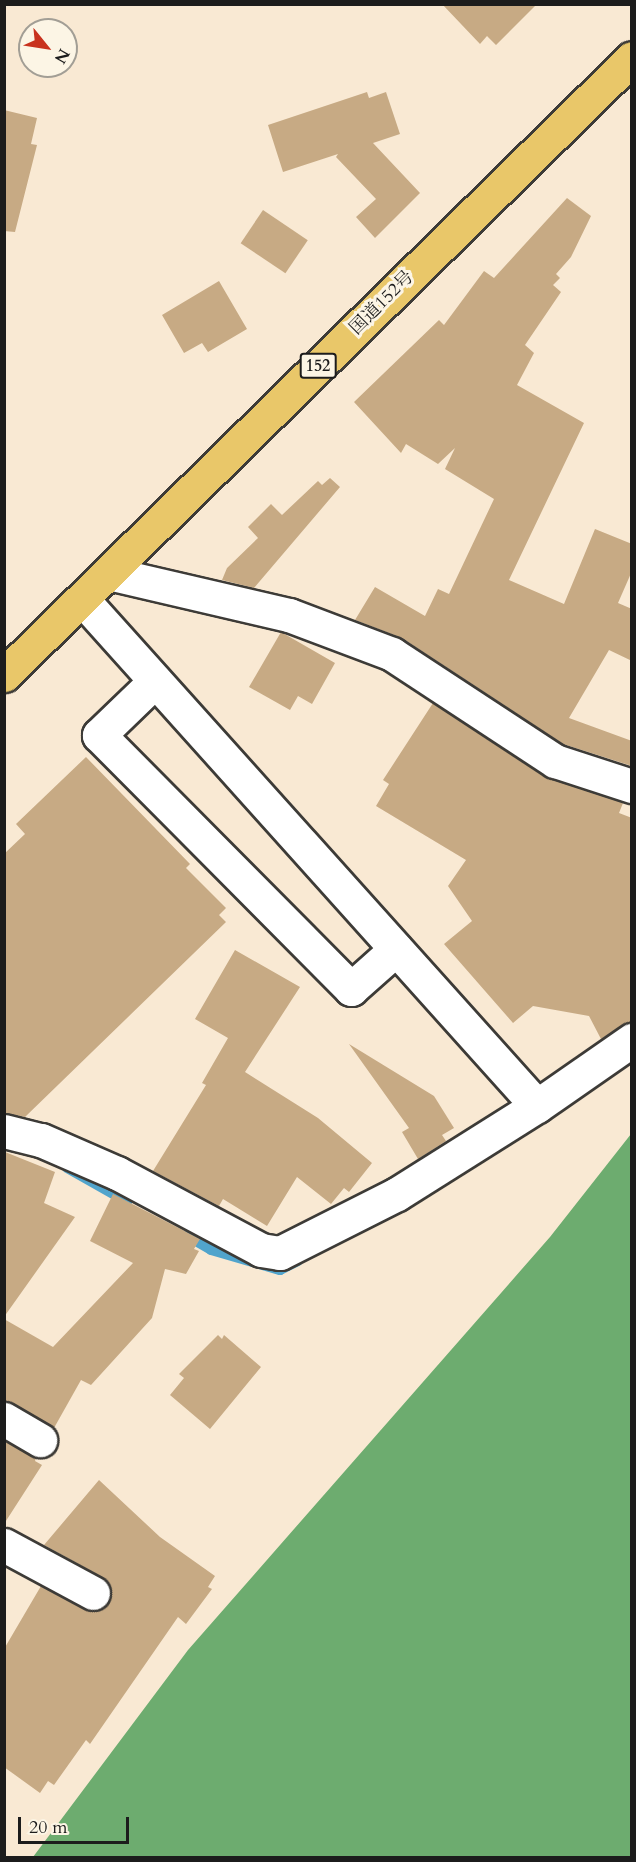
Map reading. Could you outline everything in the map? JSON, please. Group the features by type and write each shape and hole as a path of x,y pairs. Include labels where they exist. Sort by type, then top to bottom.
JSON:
{"highway":[{"name":"国道152号","path":"4,675 632,58"}],"street":[{"path":"108,573 289,615 392,654 555,761 632,786"},
{"path":"81,599 537,1106"},
{"path":"155,681 99,735 351,988 396,949"},
{"path":"4,1131 41,1140 117,1173 261,1250 280,1253 397,1194 537,1106 632,1040"},
{"path":"4,1419 40,1440"},
{"path":"4,1545 93,1593"}],"green space":[{"path":"631,1134 631,1857 33,1857 188,1650 550,1237"}],"building":[{"path":"442,4 537,4 496,45 487,36 480,44"},
{"path":"367,92 369,98 386,92 400,134 373,143 420,193 375,238 356,217 376,199 336,157 338,154 283,172 268,125"},
{"path":"4,110 37,118 31,144 37,145 15,232 4,231"},
{"path":"567,198 591,216 571,257 556,274 560,278 553,285 561,292 525,345 534,353 517,385 584,423 509,580 564,604 595,529 632,544 632,571 618,603 632,609 632,661 609,650 569,718 632,741 632,766 563,744 402,638 355,620 375,587 425,616 438,589 449,594 494,499 445,469 455,448 438,464 406,444 401,453 354,402 439,320 444,325 484,271 494,278"},
{"path":"263,210 308,240 285,273 241,243"},
{"path":"219,281 247,329 208,352 202,343 184,353 162,315"},
{"path":"330,478 340,487 254,588 222,580 227,568 258,538 248,527 271,504 282,515 318,481 322,485"},
{"path":"281,632 335,663 312,704 298,696 290,710 249,687"},
{"path":"433,703 545,777 623,803 619,813 632,818 632,1021 601,1039 589,1016 533,1006 513,1023 444,944 472,921 448,886 466,860 376,806 389,784 383,780"},
{"path":"86,757 190,864 186,868 226,908 219,915 226,922 25,1117 5,1113 4,854 25,834 16,824"},
{"path":"235,950 300,987 245,1072 318,1118 372,1163 349,1192 344,1188 331,1204 297,1177 267,1226 223,1199 219,1206 153,1171 206,1085 202,1083 228,1038 195,1019"},
{"path":"349,1044 434,1096 454,1128 442,1135 446,1141 418,1159 402,1132 409,1128"},
{"path":"5,1152 55,1172 44,1203 75,1217 4,1317"},
{"path":"113,1194 200,1239 194,1249 199,1251 186,1274 165,1269 152,1318 91,1385 81,1380 54,1428 4,1400 4,1319 53,1347 133,1263 90,1241"},
{"path":"218,1335 222,1339 224,1335 261,1367 210,1429 170,1395 184,1378 179,1374"},
{"path":"4,1441 36,1458 35,1461 42,1465 4,1524"},
{"path":"99,1480 160,1537 215,1576 208,1587 212,1589 186,1624 178,1617 90,1744 86,1740 54,1785 48,1781 40,1793 4,1767 4,1649 41,1586 85,1610 102,1609 109,1602 112,1592 102,1577 44,1545"}],"waterway":[{"path":"67,1168 127,1202"},
{"path":"187,1236 211,1250 280,1270 298,1261"}]}
